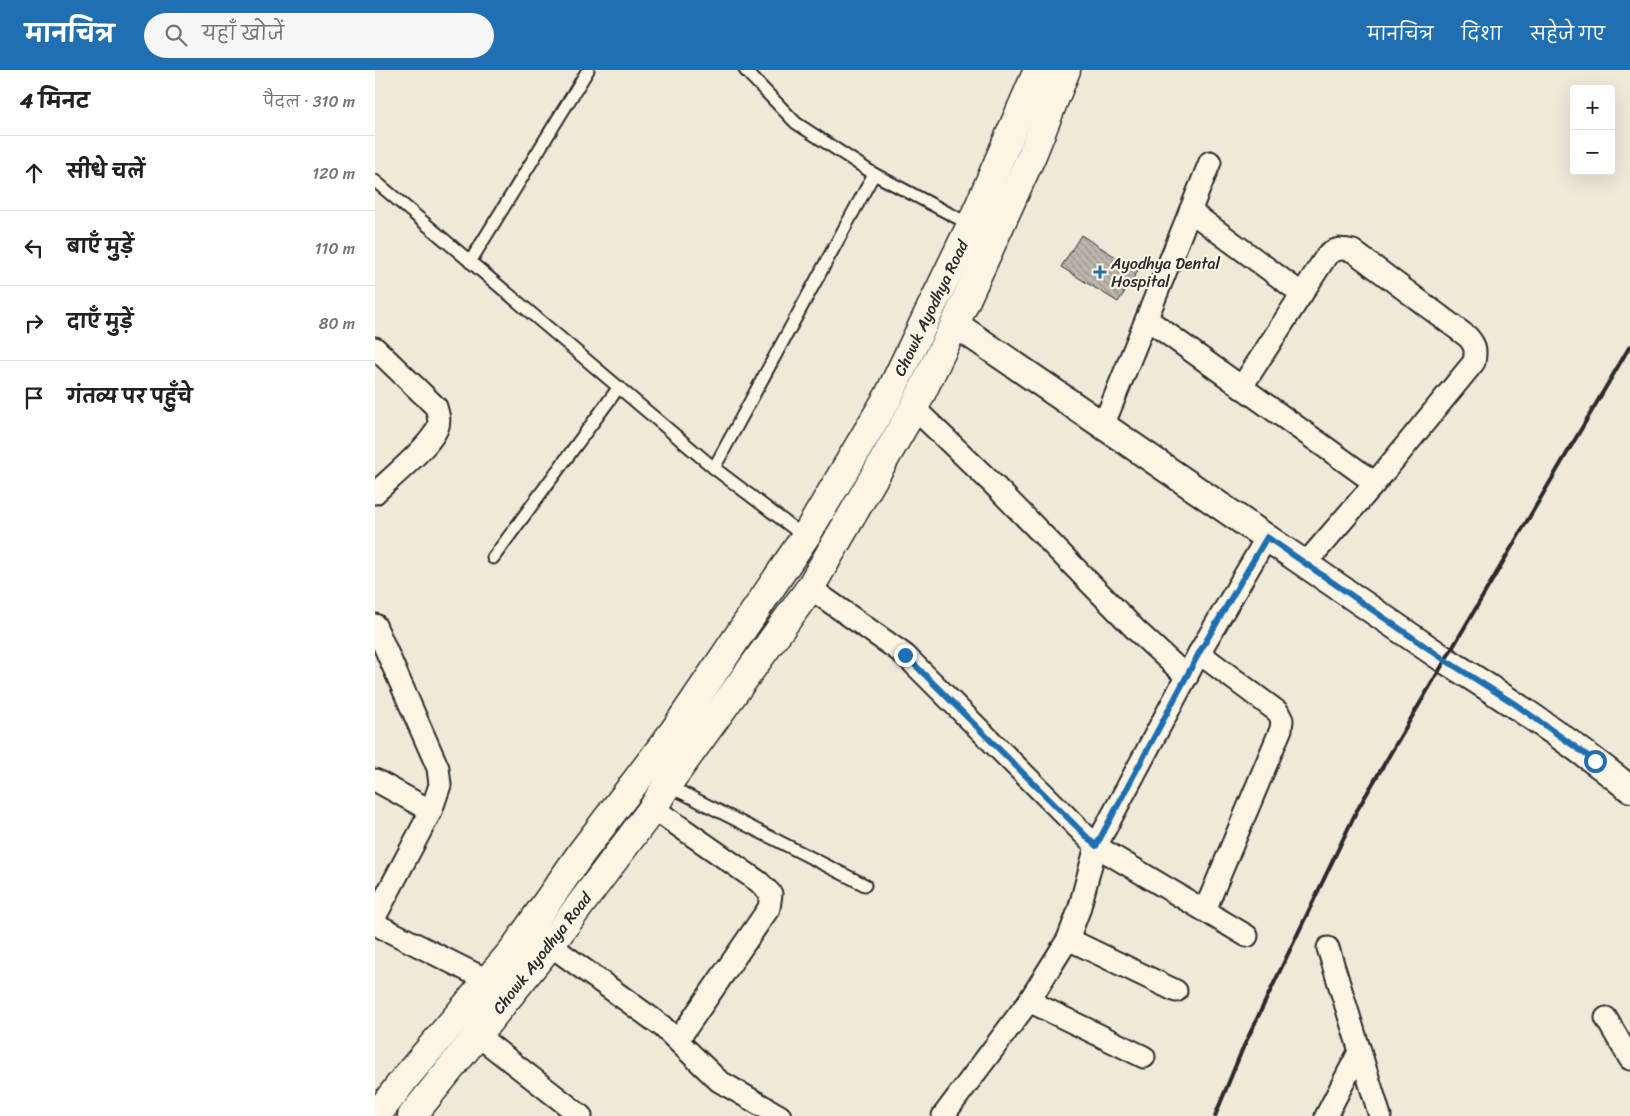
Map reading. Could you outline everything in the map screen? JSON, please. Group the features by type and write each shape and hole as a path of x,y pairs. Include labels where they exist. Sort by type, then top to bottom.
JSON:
{"main road":[{"name":"Chowk Ayodhya Road","path":"376,1116 406,1077 514,949 582,852 674,731 805,537 888,397 971,226 1039,70"},
{"name":"Chowk Ayodhya Road","path":"412,1116 550,945 660,797 810,588 914,408 955,324 1032,154 1066,70"}],"street":[{"path":"1103,426 1210,162"},
{"path":"1191,211 1302,294"},
{"path":"1241,388 1327,255 1335,249 1344,248 1353,251 1475,344 1474,362 1375,483 1306,563"},
{"path":"1147,319 1375,483"},
{"path":"955,324 1445,660 1515,704 1595,761 1630,790"},
{"path":"375,348 436,407 439,416 437,428 431,440 375,493"},
{"path":"914,408 994,485 1137,631 1187,677"},
{"path":"943,1116 1029,1001 1067,938 1079,910 1096,846 1199,653 1267,537"},
{"path":"810,588 905,655 1096,846 1247,936"},
{"path":"375,625 438,768 440,785 431,811 375,917"},
{"path":"1199,653 1279,712 1282,720 1281,730 1205,910"},
{"path":"375,780 431,811"},
{"path":"660,797 771,894 769,908 678,1040"},
{"path":"375,924 512,993"},
{"path":"1067,938 1176,991"},
{"path":"550,945 662,1026 719,1081 780,1116"},
{"path":"1328,948 1380,1116"},
{"path":"1029,1001 1143,1057"},
{"path":"1606,1018 1630,1059"},
{"path":"477,1035 581,1116"},
{"path":"1326,1116 1360,1050"}],"lane":[{"path":"471,262 588,70"},
{"path":"745,70 796,124 874,174 971,226"},
{"path":"714,468 874,174"},
{"path":"375,181 714,468 805,537"},
{"path":"493,558 619,387"},
{"path":"660,797 865,885"}],"building":[{"path":"1081,235 1138,271 1118,302 1061,267"}],"railway":[{"path":"1215,1116 1242,1050 1356,812 1630,346"}],"place":[{"name":"Ayodhya Dental Hospital","path":"1100,272"}],"route":[{"path":"905,655 1096,846 1199,653 1267,537 1445,660 1515,704 1595,761"}]}
